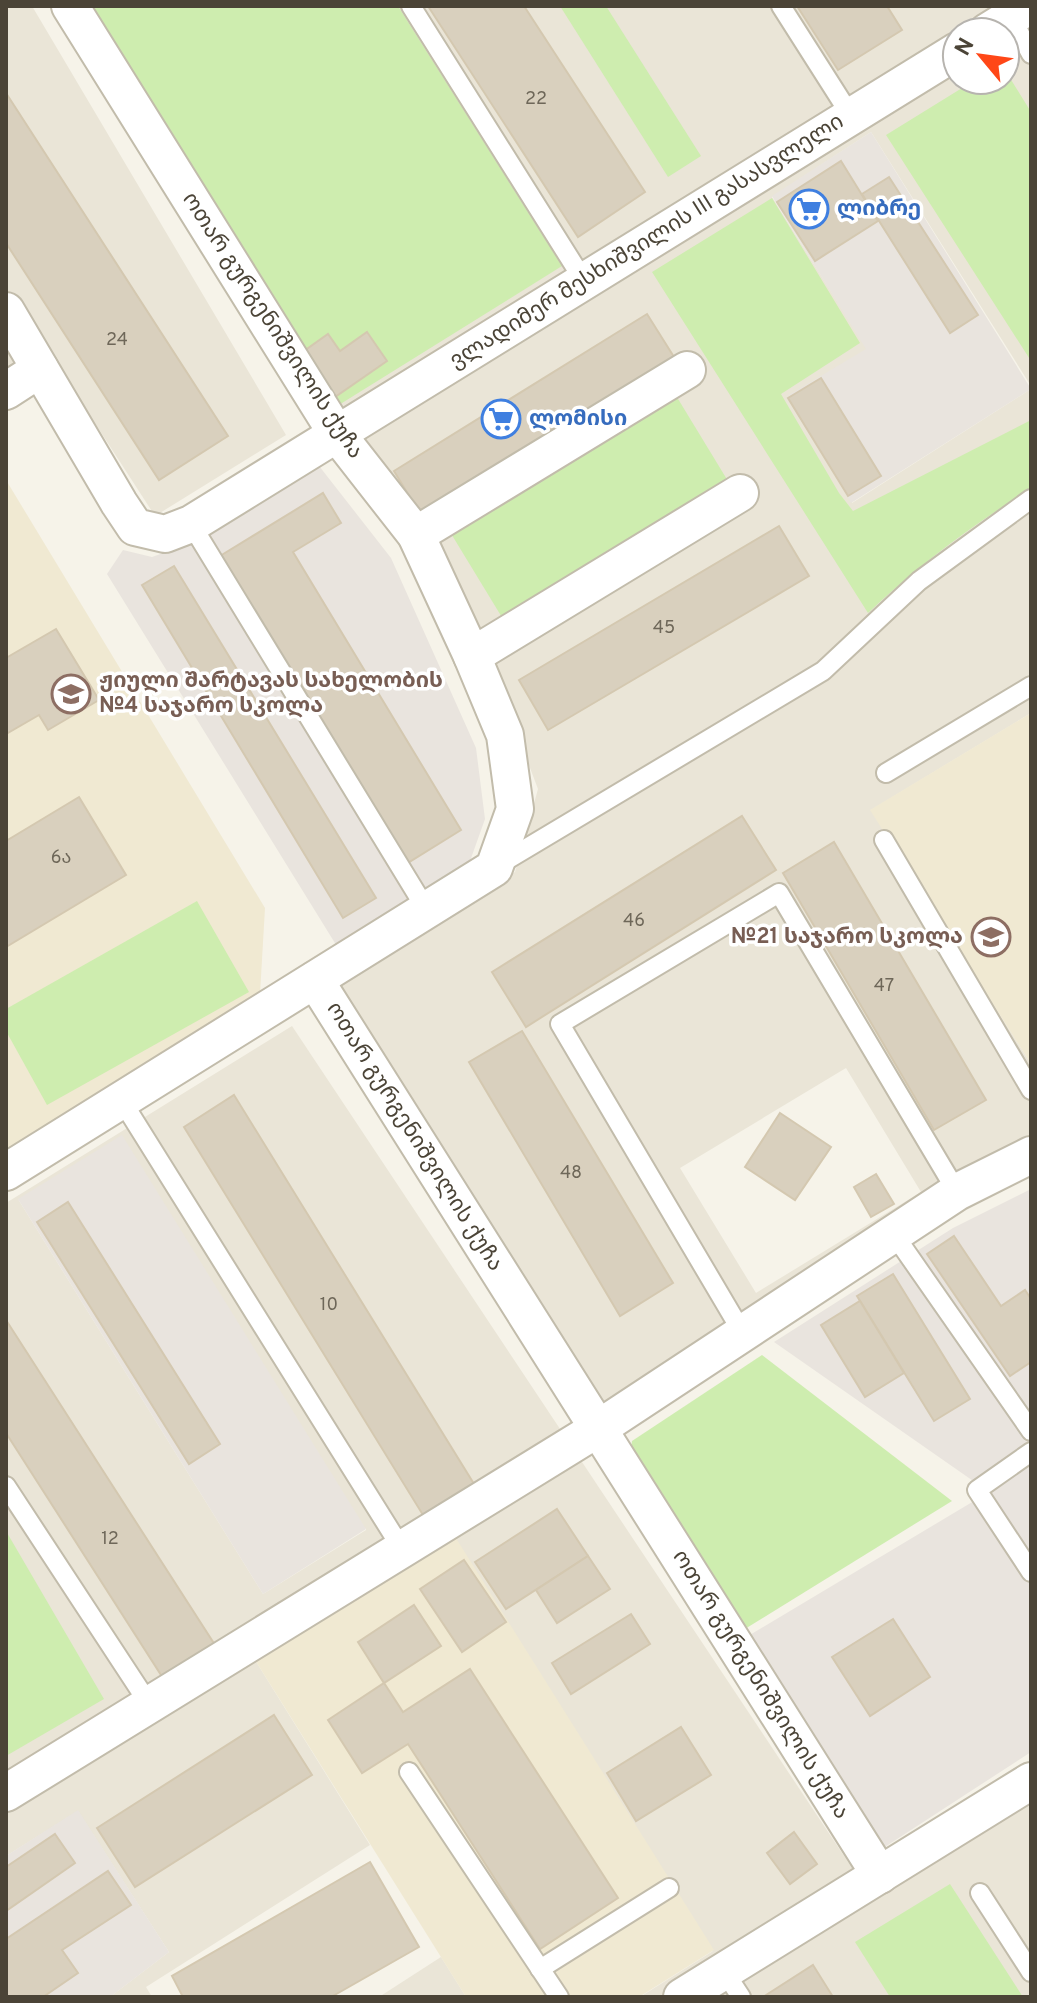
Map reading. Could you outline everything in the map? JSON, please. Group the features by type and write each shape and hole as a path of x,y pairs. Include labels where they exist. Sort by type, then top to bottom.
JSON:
{"street":[{"name":"ოთარ გურგენიშვილის ქუჩა","path":"70,6 337,434 416,535 505,735 515,809 494,868 315,980 880,1875"},
{"name":"ვლადიმერ მესხიშვილის III გასასვლელი","path":"191,524 941,61"},
{"path":"6,311 135,527 165,534 191,524"},
{"path":"6,391 40,369"},
{"path":"416,535 687,370"},
{"path":"472,656 740,493"},
{"path":"6,1172 315,980"},
{"path":"6,1793 599,1428 957,1192 1031,1155"},
{"path":"682,1997 733,1984 880,1875 1031,1781"}],"lane":[{"path":"411,6 584,281"},
{"path":"781,6 851,116"},
{"path":"494,868 823,671 919,581 1031,499"},
{"path":"191,524 426,909"},
{"path":"886,773 1031,686"},
{"path":"884,840 1031,1090"},
{"path":"742,1332 560,1024 779,893 957,1192"},
{"path":"122,1101 402,1549"},
{"path":"893,1233 1031,1431"},
{"path":"1031,1452 977,1490 1031,1572"},
{"path":"6,1486 149,1704"},
{"path":"409,1772 559,1997"},
{"path":"540,1969 669,1888"},
{"path":"980,1893 1031,1972"}],"shaded area":[{"path":"6,6 32,6 286,435 155,516 45,346 6,370"},
{"path":"75,6 995,6 979,16 941,16 941,40 334,418"},
{"path":"1031,26 1031,386 871,132 772,197 867,349 852,503 1031,389 1031,713 871,810 1031,1064 1031,1137 830,1254 600,1408 330,982 515,872 538,789 474,620 362,440 941,82 941,96 1021,96 1021,32","holes":["846,1068 921,1192 756,1293 680,1168"]},
{"path":"871,132 1031,389 851,503 789,395 866,349 772,196"},
{"path":"316,462 391,558 476,748 485,819 465,875 338,948 107,574 123,550 152,557 177,548"},
{"name":"ჟიული შარტავას სახელობის №4 საჯარო სკოლა","path":"6,480 265,908 260,994 6,1156"},
{"name":"№21 საჯარო სკოლა","path":"1031,713 1031,1064 870,810"},
{"path":"292,1026 874,1901 1031,1797 1031,1997 640,1997 713,1951 255,1660 370,1845 146,1987 152,1997 110,1997 169,1952 78,1811 6,1856 6,1203","holes":["18,1199 366,1529 263,1594"]},
{"path":"122,1135 366,1529 263,1594 18,1199"},
{"path":"1031,1189 1031,1752 874,1854 743,1639 989,1492 774,1342 953,1228"},
{"path":"454,1535 714,1950 639,1997 466,1997 255,1660"},
{"path":"78,1810 169,1952 110,1997 6,1997 6,1856"},
{"path":"441,1957 466,1997 379,1997"}],"green space":[{"path":"80,6 398,6 562,266 334,408"},
{"path":"560,6 606,6 701,156 668,177"},
{"path":"949,96 1021,96 1031,112 1031,361 886,135"},
{"path":"772,198 860,343 781,394 839,493 853,511 1031,420 1031,489 946,546 868,613 652,272"},
{"path":"672,389 731,486 506,624 447,527"},
{"path":"197,901 249,992 47,1105 6,1031 6,1009"},
{"path":"762,1355 952,1501 740,1632 630,1458 632,1441"},
{"path":"6,1531 104,1699 6,1756"},
{"path":"950,1884 1023,1997 890,1997 855,1942"}],"building":[{"path":"428,6 524,6 645,192 578,237"},
{"path":"797,6 887,6 902,30 838,70"},
{"path":"6,93 228,436 159,480 6,243"},
{"path":"841,161 878,221 815,261 777,202"},
{"path":"889,177 978,315 950,333 862,194"},
{"path":"647,314 679,365 425,522 394,471"},
{"path":"367,332 387,361 335,397 304,351 328,334 340,351"},
{"path":"821,378 881,476 848,496 788,398"},
{"path":"323,493 341,523 293,552 461,830 406,864 220,556"},
{"path":"779,526 809,576 548,730 519,680"},
{"path":"174,566 376,898 343,918 142,585"},
{"path":"56,629 99,700 48,730 39,715 6,734 6,658"},
{"path":"79,797 126,875 6,947 6,841"},
{"path":"742,816 776,870 526,1027 492,972"},
{"path":"834,842 986,1100 934,1130 783,873"},
{"path":"522,1031 673,1283 620,1316 469,1062"},
{"path":"234,1095 474,1484 423,1515 184,1127"},
{"path":"780,1113 831,1147 795,1200 745,1167"},
{"path":"876,1174 894,1204 871,1217 854,1187"},
{"path":"68,1202 220,1444 189,1464 37,1222"},
{"path":"954,1236 1001,1306 1025,1290 1031,1299 1031,1362 1010,1376 927,1254"},
{"path":"893,1274 970,1399 934,1421 857,1296"},
{"path":"860,1301 904,1373 865,1397 821,1325"},
{"path":"6,1320 215,1645 163,1678 6,1433"},
{"path":"557,1509 588,1556 506,1609 475,1562"},
{"path":"588,1556 610,1589 557,1623 536,1590"},
{"path":"464,1560 506,1622 462,1652 420,1589"},
{"path":"414,1605 441,1646 384,1683 358,1642"},
{"path":"631,1614 650,1644 571,1694 552,1663"},
{"path":"893,1619 930,1677 870,1716 832,1657"},
{"path":"470,1669 618,1898 540,1949 408,1744 362,1773 328,1720 384,1683 403,1712"},
{"path":"274,1715 312,1775 135,1887 97,1828"},
{"path":"681,1727 711,1775 636,1821 607,1773"},
{"path":"794,1832 817,1864 790,1884 767,1853"},
{"path":"55,1834 75,1863 6,1911 6,1867"},
{"path":"370,1862 419,1947 331,1997 183,1997 172,1976"},
{"path":"108,1871 131,1905 62,1950 78,1973 43,1997 6,1997 6,1939"},
{"path":"813,1965 833,1997 763,1997"}],"place":[{"name":"ლიბრე","path":"809,209"},
{"name":"ლომისი","path":"501,419"},
{"name":"ჟიული შარტავას სახელობის №4 საჯარო სკოლა","path":"71,694"},
{"name":"№21 საჯარო სკოლა","path":"991,937"}]}
